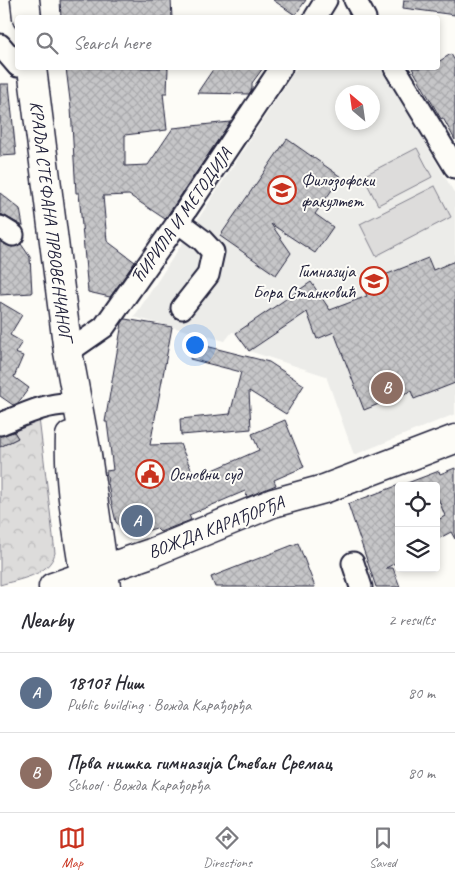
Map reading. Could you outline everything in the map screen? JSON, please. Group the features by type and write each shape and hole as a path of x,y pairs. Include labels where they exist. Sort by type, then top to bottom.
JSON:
{"main road":[{"path":"25,0 27,15"},
{"name":"КРАЉА СТЕФАНА ПРВОВЕНЧАНОГ","path":"25,71 70,364 87,455 97,581"},
{"name":"КРАЉА СТЕФАНА ПРВОВЕНЧАНОГ","path":"70,364 69,464 76,524 97,581"},
{"name":"ВОЖДА КАРАЂОРЂА","path":"53,587 97,581 151,553 273,502 324,489 455,438"}],"street":[{"path":"317,15 326,0"},
{"path":"355,0 363,15"},
{"path":"0,46 15,61"},
{"name":"ЋИРИЛА И МЕТОДИЈА","path":"70,364 104,327 178,222 281,70"},
{"path":"396,70 455,167"},
{"path":"178,222 202,240 212,252 208,275 182,308"},
{"path":"0,424 45,406 62,403 70,404"},
{"path":"353,562 361,587"}],"shaded area":[{"path":"296,70 382,70 455,194 455,414 354,455 326,376 249,351 236,333 232,332 225,341 134,317"}],"green space":[{"path":"417,148 432,177 378,205 363,176"},
{"path":"435,186 451,217 376,256 360,224"},
{"path":"39,418 55,553 52,561 40,572 0,585 0,443 2,446 18,438 12,428"}],"building":[{"path":"60,0 171,0 172,15 61,15"},
{"path":"273,0 306,0 295,15"},
{"path":"404,0 455,0 455,15 403,8"},
{"path":"451,54 455,61 455,140 413,70 440,70 440,61"},
{"path":"66,70 168,70 167,93 163,93 167,130 125,135 125,166 148,165 173,128 230,122 165,219 129,195 103,196 107,241 135,262 110,297 88,292 79,193 76,193 71,108"},
{"path":"213,70 262,70 252,83 252,89 249,94 197,93"},
{"path":"0,84 9,84 16,155 0,156"},
{"path":"287,139 341,177 315,214 333,227 315,253 271,224 291,253 276,275 220,236"},
{"path":"0,193 20,209 23,226 0,215"},
{"path":"0,242 12,247 21,244 30,257 32,293 0,295"},
{"path":"428,258 433,270 455,261 455,383 414,399 411,391 364,410 334,332 317,339 307,312 249,351 236,333 311,282 330,310 367,296 362,284"},
{"path":"0,302 22,315 10,335 22,342 15,353 23,356 14,377 29,388 18,403 13,405 0,396"},
{"name":"Основни суд","path":"125,319 172,327 150,445 180,444 195,478 259,450 252,434 285,420 304,467 274,480 276,485 247,497 245,491 189,515 191,520 160,532 156,528 137,534 130,534 123,530 116,522 106,471 113,470 107,422 105,422 122,323"},
{"path":"194,343 269,362 304,385 286,414 249,391 251,429 181,435 180,419 230,414 241,372 190,359"},
{"path":"14,432 18,438 0,447 0,436"},
{"path":"455,468 455,539 451,532 440,538 440,519 445,516 440,503 440,482 410,482 439,471 440,474"},
{"path":"395,486 395,563 386,568 393,568 400,587 376,587 348,504"},
{"path":"298,543 315,587 215,587 211,577"}],"place":[{"name":"Филозофски факултет","path":"282,190"},
{"name":"Гимназија Бора Станковић","path":"374,281"},
{"name":"Прва нишка гимназија Стеван Сремац","path":"387,388"},
{"name":"Основни суд","path":"150,474"},
{"name":"18107 Ниш","path":"137,521"}]}
